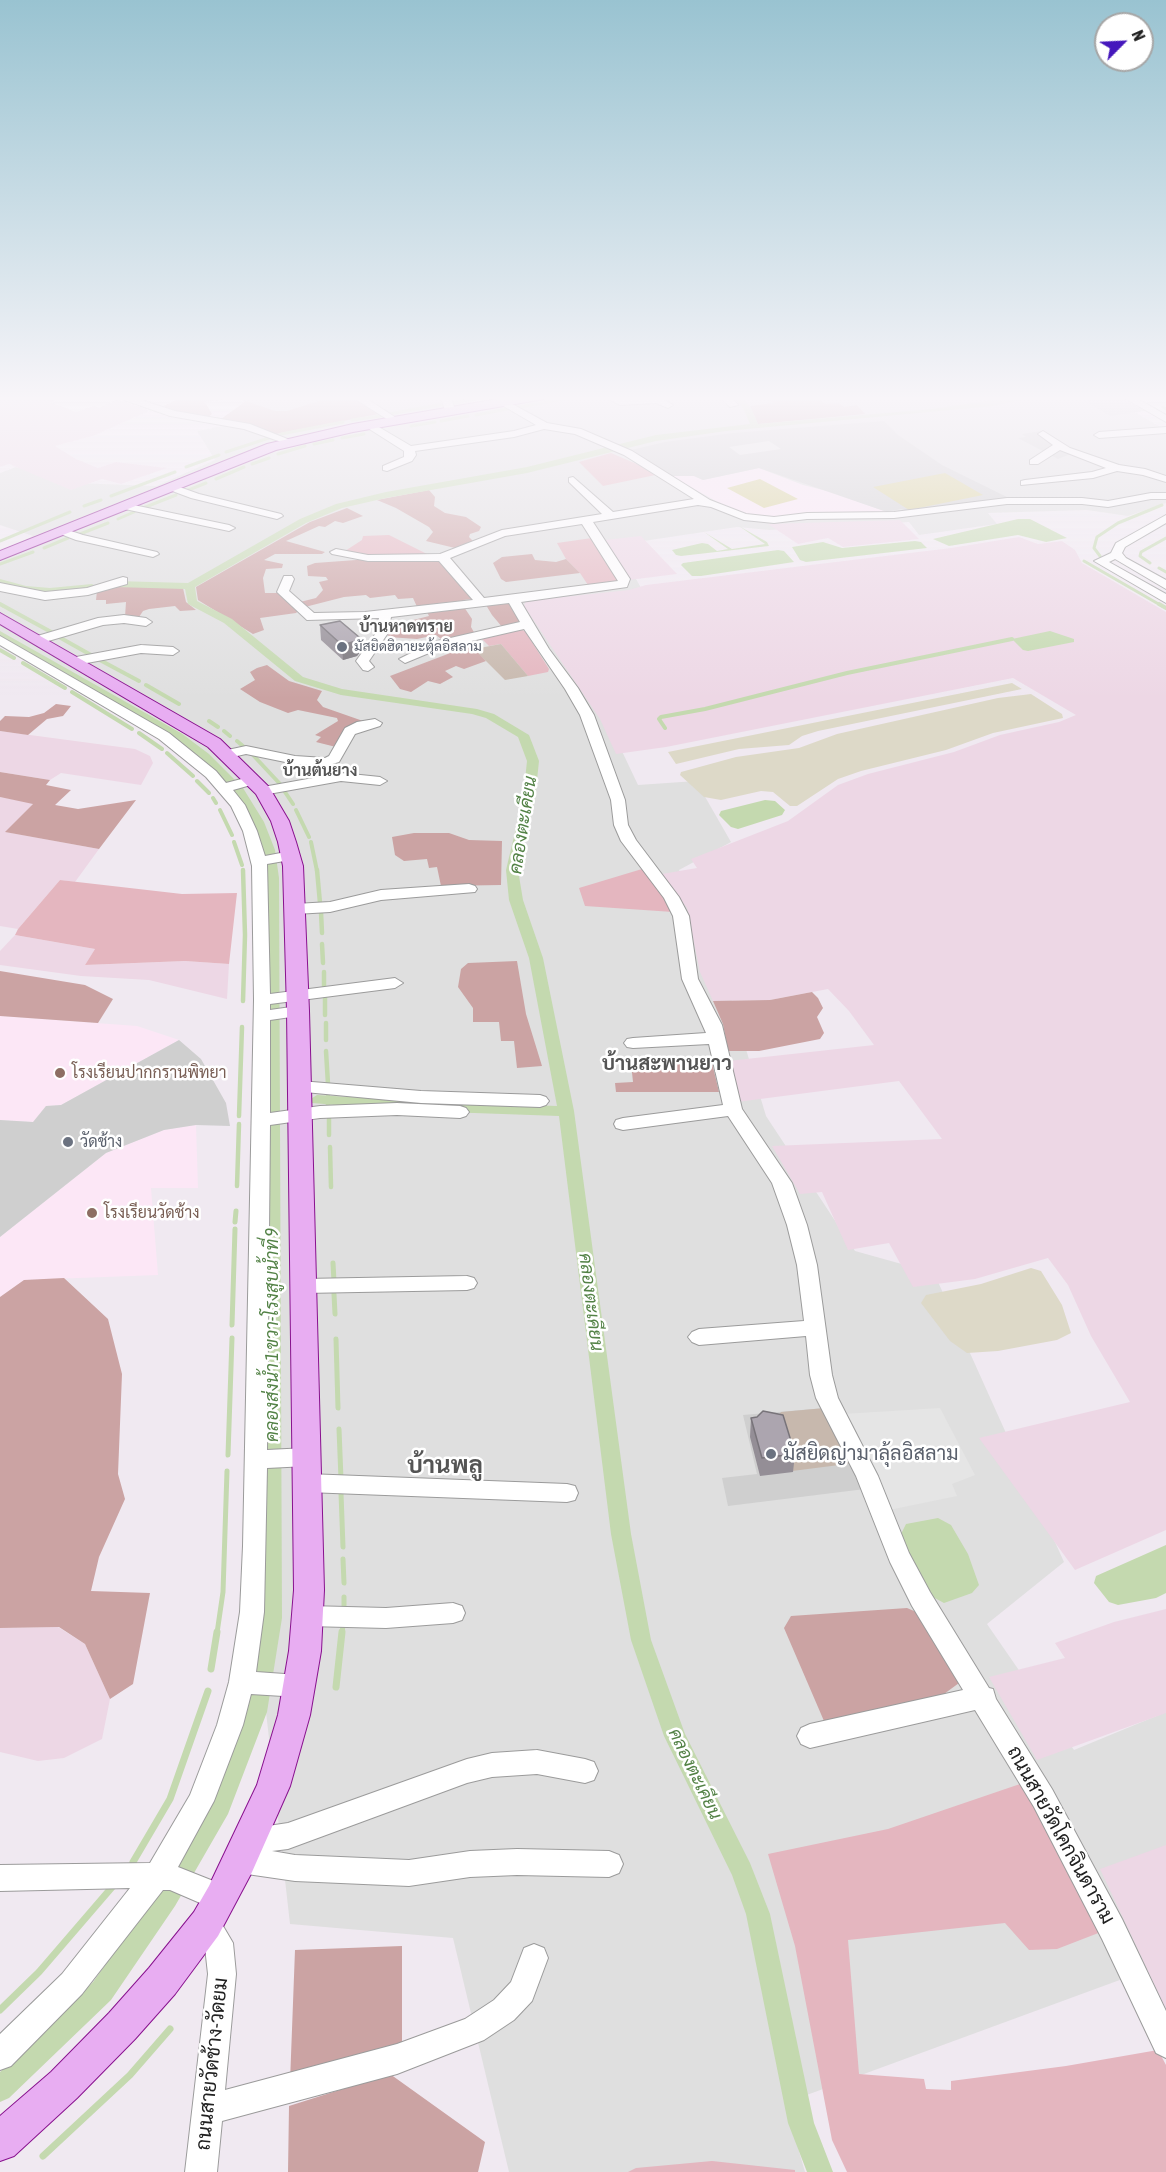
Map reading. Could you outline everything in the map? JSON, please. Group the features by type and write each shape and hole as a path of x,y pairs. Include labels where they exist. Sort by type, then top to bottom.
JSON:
{"main road":[{"path":"0,555 148,496"},
{"path":"0,618 202,734 228,754 242,786 280,822 295,909 278,1006 300,1087 294,1116 304,1286 299,1457 307,1484 308,1616 269,1684 294,1716 273,1785 246,1849 210,1893 206,1924 122,2026 64,2085 0,2142"}],"street":[{"path":"196,496 277,516"},
{"path":"590,496 609,514"},
{"path":"698,496 744,517 774,520 807,516 894,515 1007,501 1074,500 1108,504 1148,496"},
{"path":"336,552 368,558 441,557 502,533 609,514 706,502"},
{"path":"124,506 229,528"},
{"path":"1117,555 1119,545 1166,518"},
{"path":"288,579 284,592 311,616 365,616 479,600 623,584 624,579 587,522 590,519"},
{"path":"62,531 80,538 153,554"},
{"path":"1117,555 1166,585"},
{"path":"1117,555 1100,561 1166,599"},
{"path":"441,557 458,573 479,600"},
{"path":"0,587 45,596 88,591 123,581"},
{"path":"518,597 514,601 587,715 618,800 621,825 629,841 671,897 681,916 690,979 708,1011 733,1110 623,1124"},
{"path":"368,667 362,661 382,633 386,613"},
{"path":"38,640 102,621 123,619 146,622"},
{"path":"405,659 436,645 528,624"},
{"path":"0,640 164,736 242,786 357,777 380,781"},
{"path":"76,661 141,650 173,651"},
{"path":"228,754 246,750 295,760 326,762 334,759 350,731 362,725 375,723"},
{"path":"0,2055 72,1984 164,1877 201,1801 230,1725 269,1684 252,1612 260,1459 264,1120 278,1006 262,861 238,805 242,786"},
{"path":"262,861 286,857"},
{"path":"295,909 330,907 381,895 414,891 469,889"},
{"path":"278,1006 395,983"},
{"path":"633,1043 716,1038"},
{"path":"300,1087 421,1097 540,1101"},
{"path":"264,1120 397,1109 460,1112"},
{"name":"ถนนสายวัดโคกจินดาราม","path":"733,1110 773,1167 791,1207 807,1265 814,1328 827,1398 867,1476 898,1556 943,1634 984,1697 1078,1863 1166,2043"},
{"path":"304,1286 467,1283"},
{"path":"699,1337 814,1328"},
{"path":"260,1459 299,1457"},
{"path":"307,1484 567,1493"},
{"path":"308,1616 386,1618 453,1613"},
{"path":"810,1736 984,1697"},
{"path":"246,1849 268,1839 288,1836 467,1771 492,1765 537,1762 585,1771"},
{"path":"246,1849 295,1868 409,1873 470,1864 517,1862 609,1864"},
{"path":"0,1878 131,1875 164,1877 210,1893"},
{"name":"ถนนสายวัดช้าง-วัดยม","path":"201,2172 222,1974 219,1943 206,1924"},
{"path":"206,2110 397,2059 474,2030 504,2010 522,1991 534,1958"}],"shaded area":[{"path":"0,496 1166,496 1166,503 1128,516 1087,510 988,513 997,524 919,535 909,522 769,530 737,527 617,545 645,595 601,707 638,785 696,781 731,842 679,870 707,919 766,1116 855,1251 934,1273 1064,1562 987,1624 1074,1750 1166,1712 1166,1963 785,2103 805,2172 509,2172 453,1938 290,1924 265,1703 269,999 278,882 257,816 180,732 0,634 0,551 33,536 0,525"},
{"path":"396,496 434,496 434,506 445,513 466,517 481,527 479,531 470,534 469,537 474,542 455,548 426,541 433,532 429,527 377,500"},
{"path":"707,496 843,496 887,512 879,515 780,519 739,514"},
{"path":"742,496 793,496 798,499 764,508"},
{"path":"842,496 1006,496 1013,500 913,512 901,509 887,512"},
{"path":"888,496 976,496 909,510"},
{"path":"347,508 363,516 343,523 335,521 325,527 319,526 286,541 325,552 322,554 275,554 264,560 283,564 282,568 266,569 263,578 265,593 278,593 292,604 316,598 323,590 319,582 328,580 326,577 308,576 307,566 315,563 356,560 435,560 441,562 473,599 463,600 464,603 418,609 413,598 398,599 395,595 370,598 366,595 344,597 301,608 296,613 260,618 264,630 253,634 198,600 196,587 310,522"},
{"path":"1018,519 1030,519 1067,538 1046,542 1018,535 949,546 933,539"},
{"path":"900,520 919,539 843,547 828,538 798,544 768,524"},
{"path":"739,526 767,542 769,546 681,556 676,555 672,550 702,543 708,544 717,551 728,549 704,532 732,549 765,544"},
{"path":"389,535 431,556 381,557 346,553 345,551 362,540 363,536"},
{"path":"641,536 677,574 629,580 605,540"},
{"path":"1019,537 1038,544 1062,541 1075,550 1082,563 1166,612 1166,1530 1075,1570 979,1438 1130,1402 1091,1336 1068,1285 1048,1258 975,1279 913,1287 889,1243 848,1250 822,1192 800,1194 772,1146 942,1139 899,1081 737,1102 728,1061 874,1045 849,1011 828,989 770,1000 713,1001 700,972 687,908 662,874 697,868 691,859 788,821 838,785 868,774 954,752 1000,735 1059,722 1076,715 1013,678 666,747 616,754 600,719 524,606 526,601 629,590 646,585 951,548"},
{"path":"592,538 619,583 590,588 580,573 566,559 557,543"},
{"path":"823,542 842,548 921,542 927,548 806,562 800,560 792,547"},
{"path":"784,551 794,562 701,576 692,576 681,565 683,563"},
{"path":"532,554 535,560 556,562 566,559 580,573 506,582 501,579 493,563 502,557"},
{"path":"121,586 183,588 186,602 196,610 180,611 175,606 149,609 143,611 139,617 125,617 126,602 106,604 106,600 96,600 97,591"},
{"path":"505,597 521,624 503,628 483,600"},
{"path":"464,607 472,619 471,627 475,634 445,642 436,635 417,639 388,637 390,626 429,616 427,612"},
{"path":"519,629 525,631 549,669 548,672 528,676 501,644 489,646 481,638"},
{"path":"1050,631 1074,639 1074,642 1028,651 1023,650 1012,639"},
{"path":"473,640 480,648 475,649 486,661 464,669 456,666 445,671 453,677 440,684 428,681 411,692 400,689 390,676 453,652 464,643"},
{"path":"501,644 528,676 505,680 474,649"},
{"path":"267,665 289,681 322,691 317,700 323,707 363,721 336,747 316,742 321,737 315,735 338,721 337,718 298,710 288,713 260,702 240,689 255,680 250,672"},
{"path":"1012,683 1022,689 818,731 802,736 789,745 739,749 676,764 668,752"},
{"path":"1031,694 1062,714 1063,718 993,733 946,750 861,771 838,779 797,806 790,806 773,792 761,791 721,800 704,797 680,775 681,772 736,757 799,748 837,734 998,698"},
{"path":"56,704 71,706 63,716 47,719 28,735 0,731 0,721 5,716 29,717 44,713"},
{"path":"0,731 135,749 150,756 153,763 141,785 61,773 50,780 0,772"},
{"path":"0,772 50,780 46,785 71,790 55,805 78,809 136,800 99,849 5,832 33,804 0,797"},
{"path":"0,797 34,803 6,832 99,849 75,882 60,880 18,929 0,926"},
{"path":"765,800 775,801 785,810 782,815 738,829 731,827 719,815 721,811"},
{"path":"414,833 449,833 469,840 502,841 501,885 441,886 437,867 429,868 427,859 404,861 395,855 392,837"},
{"path":"642,869 667,900 673,912 585,906 579,888"},
{"path":"60,880 182,894 237,893 229,964 185,961 85,965 95,949 15,935"},
{"path":"15,935 95,949 85,965 185,961 229,964 227,999 149,980 81,976 0,965 0,951"},
{"path":"517,961 526,1014 542,1066 517,1068 514,1041 501,1041 499,1022 473,1022 473,1008 458,987 461,969 468,963"},
{"path":"0,971 85,985 113,999 98,1023 0,1016"},
{"path":"812,992 823,1008 817,1017 824,1033 820,1039 759,1051 728,1051 723,1024 713,1001 770,1000"},
{"name":"โรงเรียนปากกรานพิทยา","path":"0,1016 137,1026 179,1040 61,1105 46,1106 34,1122 0,1120"},
{"name":"วัดช้าง","path":"179,1040 201,1059 226,1103 230,1126 196,1125 164,1130 106,1153 0,1237 0,1120 33,1122 46,1106 61,1105"},
{"path":"631,1063 712,1063 719,1092 616,1092 615,1083 633,1082"},
{"name":"โรงเรียนวัดช้าง","path":"196,1125 198,1188 151,1188 158,1275 24,1280 0,1297 0,1237 106,1153 164,1130"},
{"path":"1031,1268 1041,1271 1062,1305 1071,1333 1057,1340 998,1351 967,1353 950,1341 921,1303 926,1295 981,1284"},
{"path":"64,1278 108,1319 122,1374 118,1474 125,1499 99,1557 91,1591 150,1593 133,1684 110,1699 85,1644 59,1627 0,1628 0,1297 24,1280"},
{"path":"825,1408 865,1489 728,1506 722,1478 757,1474 743,1415"},
{"path":"825,1408 855,1463 792,1471 777,1417 781,1412"},
{"path":"940,1408 975,1475 952,1484 957,1496 889,1510 843,1414"},
{"path":"938,1518 951,1525 968,1554 979,1585 972,1593 944,1603 931,1596 900,1536 906,1524"},
{"path":"1166,1545 1166,1593 1156,1598 1118,1605 1109,1602 1094,1583 1096,1576"},
{"path":"907,1608 921,1614 959,1683 944,1694 863,1715 824,1721 784,1628 791,1616"},
{"path":"1166,1609 1166,1713 1037,1760 989,1677 1065,1658 1055,1643 1114,1622"},
{"path":"58,1627 85,1644 110,1699 102,1739 64,1758 38,1761 0,1752 0,1628"},
{"path":"1020,1784 1068,1866 1101,1932 1057,1949 1029,1950 1005,1923 848,1940 859,2074 924,2079 926,2089 951,2090 951,2081 1066,2066 1158,2050 1166,2065 1166,2172 847,2172 832,2140 795,1946 768,1854 888,1829"},
{"path":"1166,1845 1166,2009 1100,1869"},
{"path":"402,1946 402,2050 290,2082 295,1950"},
{"path":"390,2074 485,2142 478,2172 288,2172 289,2106"},
{"path":"712,2161 795,2170 795,2172 628,2172 636,2168"}],"building":[{"path":"340,621 359,637 356,641 342,645 320,625"},
{"path":"763,1411 783,1415 795,1454 762,1458 751,1418 757,1417"}],"waterway":[{"path":"143,508 173,496"},
{"name":"คลองตะเคียน","path":"190,586 303,521 339,506 380,496"},
{"path":"84,506 101,500"},
{"path":"1100,556 1094,548 1097,537 1118,523 1162,505"},
{"path":"0,541 70,512"},
{"path":"118,519 134,512"},
{"path":"80,534 108,523"},
{"path":"44,548 68,538"},
{"path":"1150,563 1140,556 1141,552 1166,538"},
{"path":"0,564 33,552"},
{"path":"1084,561 1162,606"},
{"path":"1159,568 1166,572"},
{"path":"0,582 25,589 50,591 92,587"},
{"path":"115,584 190,586"},
{"name":"คลองตะเคียน","path":"190,586 192,602 228,621 299,679 341,692 473,711 490,716 523,735 533,761 529,799 512,870 516,900 536,958 566,1111"},
{"path":"3,606 0,604 53,633"},
{"path":"1159,604 1166,608"},
{"name":"คลองส่งน้ำ 1 ขวา-โรงสูบน้ำที่ 9","path":"0,634 177,735 205,756 237,788 258,822 269,850 273,878 272,1618 256,1712 220,1807 167,1898 102,1991 0,2089"},
{"path":"59,637 91,655"},
{"path":"665,728 659,719 661,717 705,709 847,673 1012,639"},
{"path":"0,650 14,658"},
{"path":"98,659 139,681"},
{"path":"23,663 65,688"},
{"path":"146,685 179,704"},
{"path":"72,692 132,729"},
{"path":"209,721 218,727"},
{"path":"224,731 230,736"},
{"path":"139,733 162,749"},
{"path":"237,741 244,747"},
{"path":"167,753 193,776"},
{"path":"253,755 281,785"},
{"path":"197,781 209,793"},
{"path":"283,789 293,804"},
{"path":"213,798 216,803"},
{"path":"220,810 232,835"},
{"path":"296,810 309,837"},
{"path":"234,842 242,865"},
{"path":"311,842 317,871"},
{"path":"243,870 245,935 243,1001"},
{"path":"317,870 320,903"},
{"path":"321,912 322,933"},
{"path":"322,944 323,963"},
{"path":"324,972 324,986"},
{"path":"325,996 325,1015"},
{"path":"326,1023 326,1040"},
{"path":"239,1116 242,1027"},
{"path":"326,1051 328,1084"},
{"path":"328,1096 328,1107"},
{"path":"317,1100 398,1105"},
{"path":"446,1107 566,1111"},
{"name":"คลองตะเคียน","path":"566,1111 621,1534 641,1640 675,1736 742,1871 758,1914 801,2123 820,2172"},
{"path":"329,1119 329,1135"},
{"path":"237,1186 239,1124"},
{"path":"330,1147 331,1187"},
{"path":"235,1222 236,1211"},
{"path":"232,1325 235,1229"},
{"path":"333,1263 334,1282"},
{"path":"334,1294 335,1314"},
{"path":"228,1455 232,1338"},
{"path":"336,1339 338,1408"},
{"path":"339,1429 341,1479"},
{"path":"217,1633 223,1592 227,1471"},
{"path":"341,1493 343,1547"},
{"path":"343,1559 344,1583"},
{"path":"344,1597 344,1611"},
{"path":"342,1633 343,1625"},
{"path":"211,1669 217,1632"},
{"path":"336,1687 342,1632"},
{"path":"133,1862 170,1799 208,1691"},
{"path":"0,2010 39,1972 113,1886"},
{"path":"43,2156 130,2075 170,2029"}],"place":[{"name":"มัสยิดฮิดายะตุ้ลอิสลาม","path":"342,647"},
{"name":"โรงเรียนปากกรานพิทยา","path":"60,1073"},
{"name":"วัดช้าง","path":"68,1142"},
{"name":"โรงเรียนวัดช้าง","path":"92,1213"},
{"name":"มัสยิดญ่ามาลุ้ลอิสลาม","path":"771,1454"}],"district":[{"name":"บ้านหาดทราย","path":"406,627"},
{"name":"บ้านต้นยาง","path":"320,771"},
{"name":"บ้านสะพานยาว","path":"667,1064"},
{"name":"บ้านพลู","path":"445,1465"}]}
